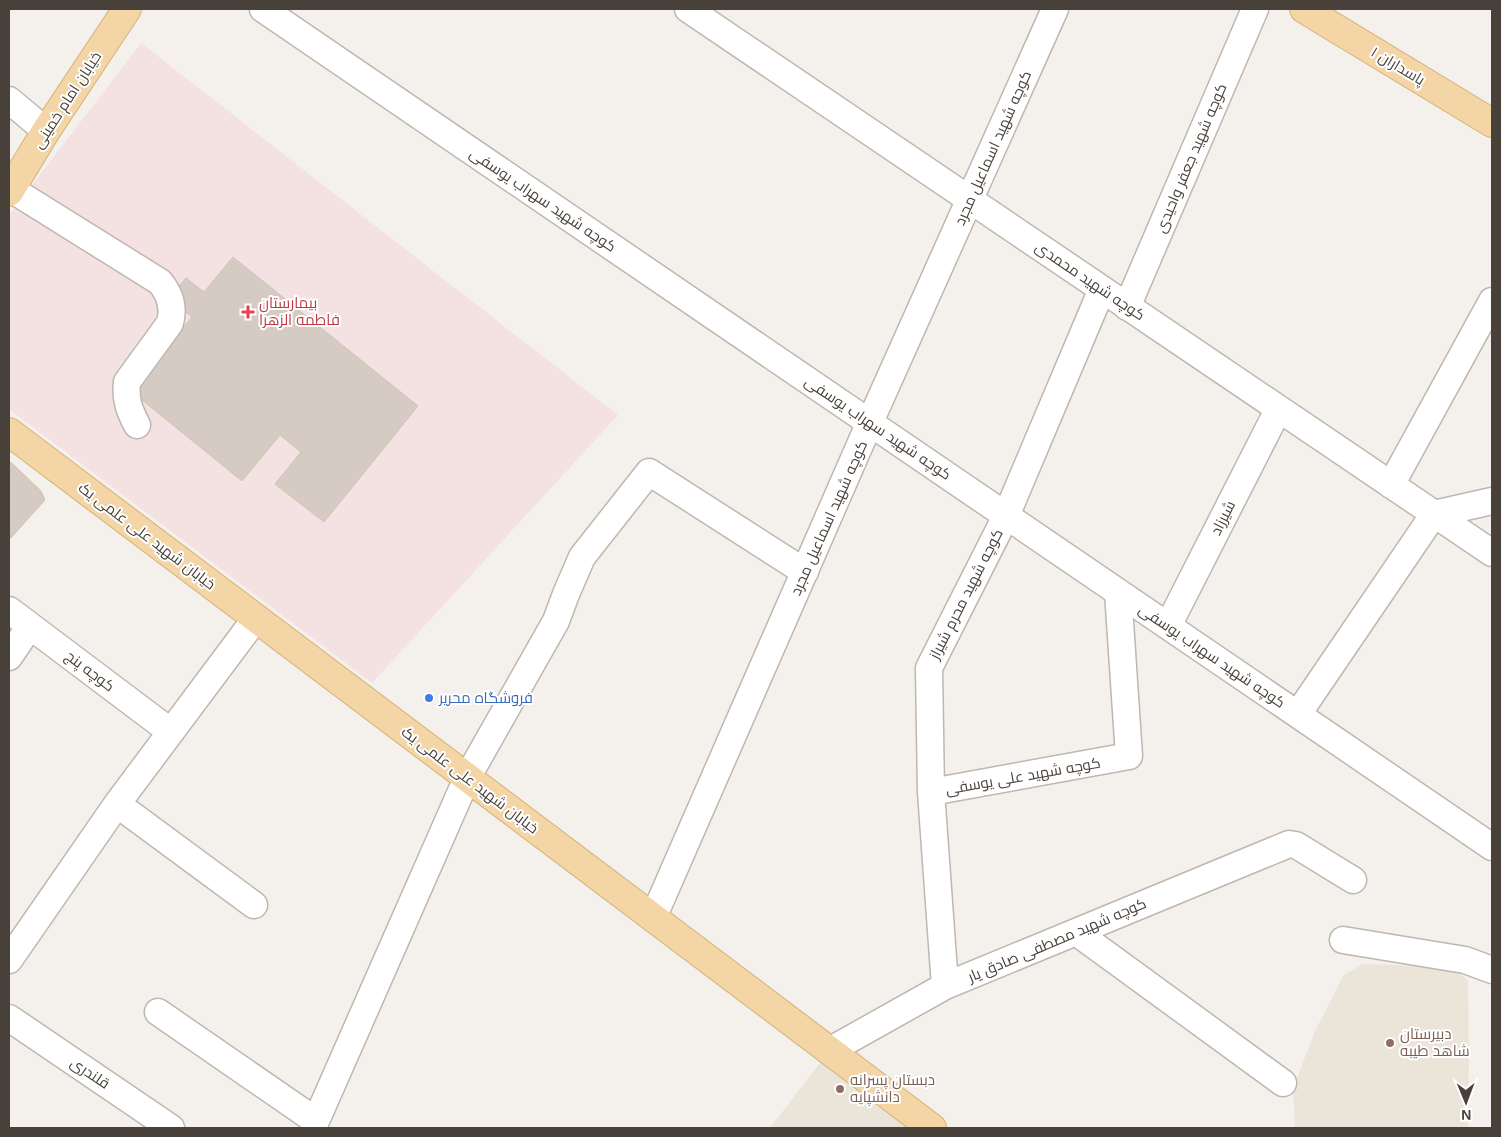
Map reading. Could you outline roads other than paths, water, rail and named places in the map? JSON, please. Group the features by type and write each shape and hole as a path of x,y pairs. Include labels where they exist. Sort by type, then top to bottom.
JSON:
{"main road":[{"name":"خیابان امام خمینی","path":"10,190 46,131 126,9"},
{"name":"پاسداران ۱","path":"1304,9 1492,123"},
{"name":"خیابان شهید علی علمی یک","path":"9,432 932,1128"}],"street":[{"name":"کوچه شهید سهراب یوسفی","path":"263,9 1492,846"},
{"name":"کوچه شهید محمدی","path":"688,9 1492,553"},
{"name":"کوچه شهید اسماعیل مجرد","path":"653,918 870,422 1055,9"},
{"name":"کوچه شهید جعفر واحیدی","path":"1127,307 1255,9"},
{"path":"9,100 46,131"},
{"path":"10,190 160,282 166,290 173,314 170,323 127,382 126,394 129,409 137,425"},
{"name":"کوچه شهید محرم شیراز","path":"931,792 929,668 1006,516 1102,289"},
{"path":"1391,485 1492,301"},
{"name":"شیرزاد","path":"1168,626 1278,410"},
{"path":"158,1012 316,1120 467,778 556,621 582,557 649,472 805,572"},
{"path":"1298,714 1434,514 1492,501"},
{"name":"کوچه شهید علی یوسفی","path":"946,986 931,792 1129,756 1118,592"},
{"name":"کوچه پنج","path":"9,610 171,732"},
{"path":"9,960 117,804 256,618"},
{"path":"9,657 30,626"},
{"path":"117,804 254,905"},
{"name":"کوچه شهید مصطفی صادق یار","path":"829,1051 946,986 1292,843 1353,880"},
{"path":"1076,932 1283,1083"},
{"path":"1343,940 1465,960 1492,970"},
{"name":"قلندری","path":"9,1018 171,1128"}],"place":[{"name":"بیمارستان فاطمه الزهرا","path":"248,312"},
{"name":"فروشگاه محریر","path":"429,698"},
{"name":"دبیرستان شاهد طیبه","path":"1390,1043"},
{"name":"دبستان پسرانه دانشپایه","path":"840,1089"}]}
